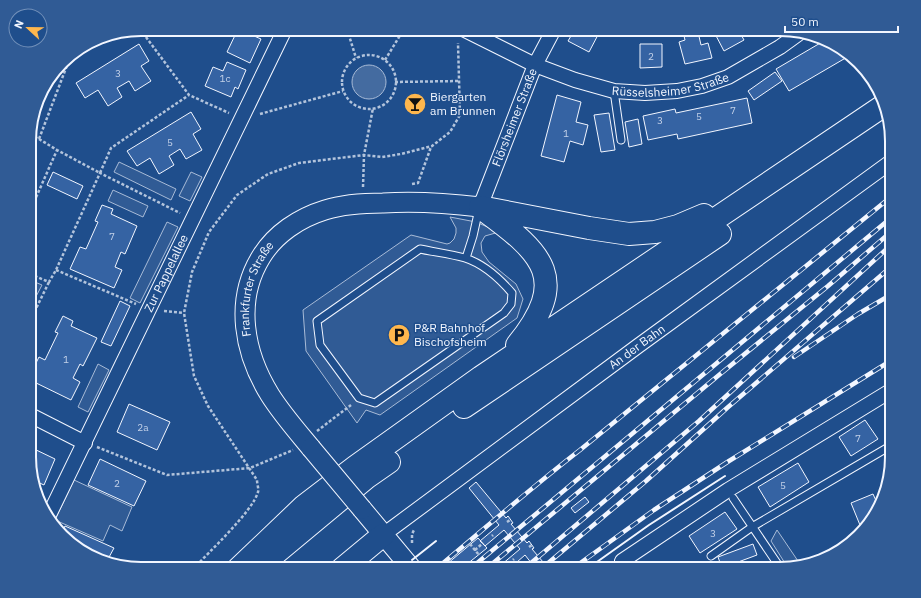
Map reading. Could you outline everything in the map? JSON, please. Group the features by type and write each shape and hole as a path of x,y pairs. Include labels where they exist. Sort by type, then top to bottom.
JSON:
{"highway":[{"path":"245,562 304,506 355,467 481,377 879,108"},
{"path":"264,562 366,478 469,404 883,124"},
{"path":"480,207 560,223 629,234 655,232 678,226 748,197"},
{"path":"480,207 517,236 537,256 546,278 546,290 541,311 533,325 518,345 481,377"},
{"path":"350,562 383,535"}],"street":[{"name":"Zur Pappelallee","path":"51,510 282,36"},
{"name":"Rüsselsheimer Straße","path":"468,36 535,65 575,80 614,91 645,93 677,91 702,86 728,77 794,37"},
{"name":"Flörsheimer Straße","path":"480,207 535,65 550,36"},
{"name":"An der Bahn","path":"383,535 631,351 885,166"},
{"name":"Frankfurter Straße","path":"409,558 383,535 285,416 269,394 252,357 246,335 244,315 245,302 251,275 264,252 273,241 294,224 325,210 348,205 399,202 436,202 480,207"},
{"path":"623,562 728,490 885,394"},
{"path":"36,418 85,442"}],"lane":[{"path":"614,91 621,140"},
{"path":"466,258 480,207"},
{"path":"420,249 466,258 499,279 512,293 511,304 504,313 375,404 359,398 320,345 317,321 420,249"},
{"path":"711,556 752,527 885,449"},
{"path":"733,498 776,562"}],"path":[{"path":"145,36 189,95 241,119 343,91"},
{"path":"349,36 356,58"},
{"path":"385,60 400,36"},
{"path":"410,184 418,183 432,146 450,132 460,115 458,81 461,36"},
{"path":"371,55 385,60 391,68 395,82 391,97 383,104 373,108 362,108 349,100 343,91 342,85 343,75 348,65 356,58 371,55"},
{"path":"39,139 66,68"},
{"path":"395,82 458,81"},
{"path":"36,309 56,270 111,148 189,95"},
{"path":"371,187 363,188 364,155 373,108"},
{"path":"36,137 100,174 193,220"},
{"path":"36,197 57,150"},
{"path":"56,270 141,306"},
{"path":"36,277 49,282"},
{"path":"85,442 167,475 250,468 308,443 359,398"},
{"path":"200,562 246,513 254,502 258,492 257,480 250,468"},
{"path":"409,558 412,534"},
{"path":"475,550 483,543"},
{"path":"470,544 480,555"}],"shaded area":[{"path":"372,65 379,67 384,72 386,82 384,92 379,97 366,99 359,97 354,92 352,79 354,72 359,67"},
{"path":"119,162 176,189 171,200 114,172"},
{"path":"191,172 202,177 190,201 179,196"},
{"path":"113,190 148,206 143,217 108,201"},
{"name":"P&R Bahnhof Bischofsheim","path":"450,217 476,222 499,232 485,236 481,243 482,252 489,262 516,284 523,299 517,318 380,415 366,410 357,423 306,351 303,310 411,235 447,244 450,243 454,239 456,228"},
{"path":"167,222 178,227 140,303 130,298"},
{"path":"36,282 42,285 36,296"},
{"path":"98,364 109,370 88,412 78,407"},
{"path":"74,480 132,507 122,531 110,525 103,541 58,522 56,518"},
{"path":"777,530 797,560 784,562 771,541"}],"building":[{"path":"235,36 254,36 261,39 250,63 227,52"},
{"path":"571,36 597,36 589,52 568,41"},
{"path":"684,36 699,36 701,45 708,43 712,58 685,64 679,42 685,40"},
{"path":"716,36 742,36 744,40 724,51"},
{"path":"139,44 149,61 141,66 151,81 135,91 129,81 117,88 122,97 108,106 98,90 85,98 76,83"},
{"path":"640,44 662,44 662,67 640,68"},
{"path":"819,44 844,59 789,91 776,69"},
{"path":"227,62 246,70 238,89 235,87 231,97 205,86 213,67 223,71"},
{"path":"775,72 782,81 754,100 748,91"},
{"path":"557,95 581,102 576,122 588,125 583,145 570,141 564,162 541,156"},
{"path":"747,98 752,123 678,139 677,134 648,140 643,116 675,109 676,113"},
{"path":"191,112 201,129 193,134 202,150 186,159 180,149 169,156 174,165 159,174 150,158 137,166 127,151"},
{"path":"609,113 615,150 601,152 594,115"},
{"path":"638,119 642,144 629,147 625,122"},
{"path":"53,172 83,186 77,199 47,185"},
{"path":"102,205 113,209 111,214 137,226 125,254 121,252 115,267 122,270 114,288 70,269 80,247 86,249 98,222 95,221"},
{"path":"120,301 130,306 111,346 101,342"},
{"path":"63,316 73,321 71,326 97,338 83,366 80,364 73,378 80,382 71,400 36,383 36,363 39,357 45,360 58,333 55,332"},
{"path":"129,404 170,422 157,450 117,432"},
{"path":"865,420 878,439 851,456 839,437"},
{"path":"36,450 55,459 44,485 40,483 38,477"},
{"path":"100,459 146,481 134,506 88,485"},
{"path":"798,463 809,482 770,507 758,487"},
{"path":"476,482 506,518 508,516 513,523 511,524 527,543 529,541 534,548 532,549 543,562 530,562 525,555 517,562 505,562 520,549 504,530 485,546 480,541 499,525 469,488"},
{"path":"873,494 875,499 860,525 851,503"},
{"path":"585,497 589,502 575,513 571,508"},
{"path":"725,512 737,529 700,553 689,536"},
{"path":"65,526 114,548 109,557 101,554 77,540 64,528"},
{"path":"478,538 487,548 470,562 449,562"},
{"path":"753,544 757,555 738,562 720,562 718,557"}],"railway":[{"path":"444,562 544,479 885,202"},
{"path":"478,562 885,223"},
{"path":"494,562 885,237"},
{"path":"532,562 699,421 885,250"},
{"path":"549,562 646,481 727,408 885,272"},
{"path":"794,357 858,314 885,298"},
{"path":"582,562 654,510 729,461 885,364"}],"wall":[{"path":"597,562 649,525 725,476"},
{"path":"412,560 436,541"}],"place":[{"name":"Biergarten am Brunnen","path":"415,104"},
{"name":"P&R Bahnhof Bischofsheim","path":"399,335"}]}
